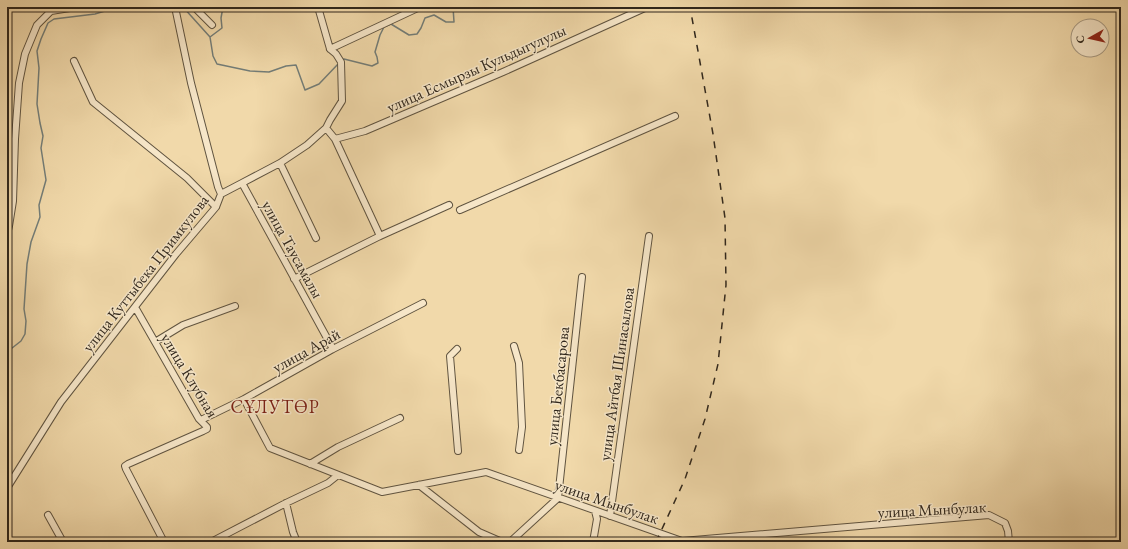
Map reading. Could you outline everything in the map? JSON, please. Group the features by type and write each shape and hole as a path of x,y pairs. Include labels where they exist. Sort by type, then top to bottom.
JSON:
{"street":[{"path":"7,234 13,201 15,139 19,90 25,54 37,25 51,11 76,7"},
{"name":"улица Куттыбека Примкулова","path":"7,488 61,402 176,254 216,207 221,194 191,83 174,7"},
{"path":"194,7 212,25"},
{"path":"221,194 280,164 307,145 326,128 342,101 342,62 330,49 318,7"},
{"path":"330,49 420,7"},
{"name":"улица Есмырзы Кульдыгулулы","path":"335,139 365,130 503,72 646,7"},
{"path":"74,61 93,102 187,178 216,207"},
{"path":"460,210 675,116"},
{"path":"326,128 335,139 380,236"},
{"path":"280,164 316,238"},
{"name":"улица Таусамалы","path":"242,183 333,349"},
{"path":"294,279 380,236 449,205"},
{"name":"улица Айтбая Шинасылова","path":"610,516 649,236"},
{"name":"улица Бекбасарова","path":"558,498 582,277"},
{"name":"улица Арай","path":"201,420 244,399 333,349 423,303"},
{"path":"155,342 183,325 235,306"},
{"name":"улица Клубная","path":"135,307 199,419 207,427 207,429 125,466 164,542"},
{"path":"514,346 519,363 522,427 519,450"},
{"path":"457,349 450,356 458,451"},
{"name":"улица Мынбулак","path":"244,399 270,448 382,492 486,472 682,541 989,515 1005,523 1008,531 1009,542"},
{"path":"310,464 338,447 400,418"},
{"path":"211,542 328,482 338,475"},
{"path":"419,485 479,532 502,542"},
{"path":"510,542 558,498"},
{"path":"286,503 297,542"},
{"path":"594,542 597,519 595,511"},
{"path":"48,515 63,542"}],"waterway":[{"path":"7,352 21,341 25,334 26,321 24,309 27,264 31,242 40,217 39,205 46,180 41,148 43,136 37,104 39,68 37,51 48,23 54,19 95,14 118,7"},
{"path":"183,7 210,37 213,56 217,64 250,71 269,72 286,66 296,65 305,90 319,84 339,63"},
{"path":"210,37 222,28 221,18 223,7"},
{"path":"342,60 344,59 372,66 378,63 375,52 384,27 391,24 409,35 417,34 425,18 434,15 446,22 454,22 453,7"}],"railway":[{"path":"656,542 685,479 705,419 718,364 726,285 725,218 713,134 690,7"}],"district":[{"name":"СҰЛУТӨР","path":"275,407"}]}
